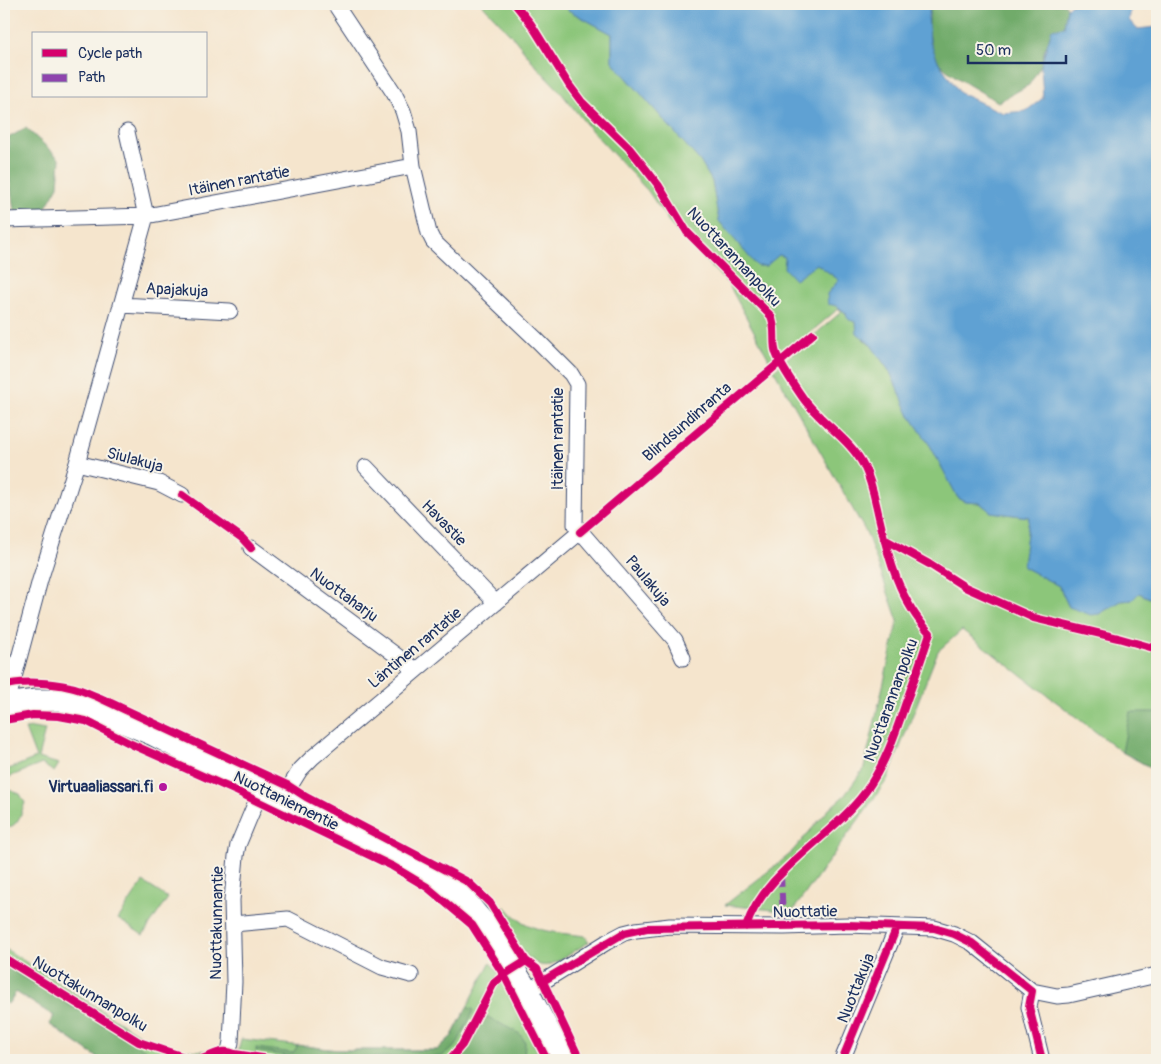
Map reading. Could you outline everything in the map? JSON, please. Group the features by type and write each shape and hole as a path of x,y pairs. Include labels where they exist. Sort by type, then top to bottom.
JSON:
{"main road":[{"name":"Nuottaniementie","path":"6,704 60,700 82,705 151,734 409,862 450,886 471,906 488,927 528,991 564,1060"}],"street":[{"path":"335,4 394,92 403,111 409,132 413,166"},
{"path":"6,704 40,580 77,463 146,216 127,132"},
{"name":"Itäinen rantatie","path":"4,220 146,216 413,166 429,233 433,241 537,340 571,374 577,384 575,524 580,532"},
{"name":"Apajakuja","path":"121,304 230,310"},
{"name":"Siulakuja","path":"77,463 159,483 182,495"},
{"name":"Havastie","path":"366,467 496,603"},
{"name":"Läntinen rantatie","path":"282,799 300,770 313,757 580,532"},
{"name":"Paulakuja","path":"580,532 588,538 675,640 683,658"},
{"name":"Nuottaharju","path":"251,548 416,670"},
{"name":"Nuottakunnantie","path":"223,1060 229,1051 231,1042 234,982 232,900 238,845 261,790"},
{"path":"233,924 288,919 382,967 411,975"},
{"name":"Nuottatie","path":"528,991 624,933 670,926 774,927 846,925 934,928 954,934 977,947 1032,991 1057,996 1157,975"},
{"name":"Nuottakuja","path":"842,1060 897,927"},
{"path":"1032,991 1029,1007 1042,1060"}],"green space":[{"path":"482,4 563,4 568,10 612,34 612,61 700,161 712,181 719,221 757,266 766,266 778,255 817,264 839,280 827,294 837,306 856,322 864,340 871,345 890,372 909,414 931,447 958,498 966,502 980,503 991,512 1029,517 1023,567 1059,586 1069,607 1099,614 1121,601 1132,600 1139,593 1155,601 1157,600 1157,771 1122,752 962,630 938,651 887,780 792,912 725,905 789,855 830,808 845,795 864,768 898,621 867,534 774,370 841,310 838,309 772,365 729,285 671,225 648,191 591,130 558,89"},
{"path":"931,4 1065,4 1067,8 1064,27 1045,48 1041,65 1029,85 998,102 959,79 940,64 931,43 929,18"},
{"path":"26,128 60,159 58,186 45,209 14,211 9,176 8,138"},
{"path":"1130,712 1157,712 1157,771 1122,752"},
{"path":"25,729 45,730 38,758 59,764 54,772 42,764 4,779 4,771 36,758"},
{"path":"4,788 20,794 25,803 16,823 4,828"},
{"path":"143,882 168,898 143,935 118,919"},
{"path":"506,907 514,916 532,927 552,932 585,936 589,942 554,963 541,965 526,955 520,947 500,912 500,910"},
{"path":"4,948 143,1037 184,1050 205,1051 215,1049 207,1060 101,1060 49,1024 54,1016 16,992 8,1004 4,1001"},
{"path":"490,963 498,971 542,1060 236,1060 241,1039 337,1050 437,1050 452,1036"},
{"path":"4,966 152,1054 171,1060 101,1060 49,1024 54,1016 16,992 8,1004 4,1001"},
{"path":"467,1007 474,1010 456,1046 441,1057 348,1058 325,1055 295,1057 256,1051 256,1048 293,1053 298,1045 337,1050 437,1050 452,1036"},
{"path":"486,1016 520,1034 525,1042 524,1060 458,1060 464,1054 481,1018"}],"water":[{"path":"563,4 931,4 928,16 930,42 939,63 960,93 1003,113 1026,111 1043,98 1041,65 1052,29 1064,27 1067,8 1071,4 1132,4 1129,20 1137,29 1157,27 1156,601 1139,593 1132,600 1121,601 1099,614 1091,615 1069,607 1059,586 1023,567 1029,517 991,512 980,503 966,502 958,498 931,447 909,414 890,372 871,345 857,333 856,322 849,319 846,313 837,306 828,304 827,294 839,280 817,264 795,280 784,268 785,257 779,255 766,266 757,266 719,221 712,181 700,161 612,61 612,34 568,10"}],"marked path":[{"path":"781,875 783,919"}],"cycle path":[{"name":"Nuottarannanpolku","path":"515,4 531,24 581,101 629,148 659,186 687,232 771,316 774,326 776,353 788,376 810,407 843,439 864,466 871,485 891,563 903,593 920,621 930,633 893,738 873,781 852,808 783,871 755,907 746,927"},
{"name":"Blindsundinranta","path":"580,532 813,334"},
{"path":"182,495 242,538 251,548"},
{"path":"884,539 965,587 1034,618 1157,649"},
{"path":"4,686 27,683 55,684 78,689 100,698 289,786 306,797 468,882 490,903 526,961 537,969 580,1060"},
{"path":"4,720 33,715 59,716 86,721 131,744 234,790 392,866 427,887 472,925 504,975 547,1060"},
{"path":"543,981 624,933 647,928 847,925 934,928 954,934 972,943 1032,991 1029,1007 1042,1060"},
{"path":"842,1060 897,927"},
{"name":"Nuottakunnanpolku","path":"4,958 139,1042 193,1060"},
{"path":"449,1060 462,1045 494,983 526,961"},
{"path":"197,1060 220,1052 276,1060"}],"place":[{"name":"Virtuaaliassari.fi","path":"163,787"}]}
